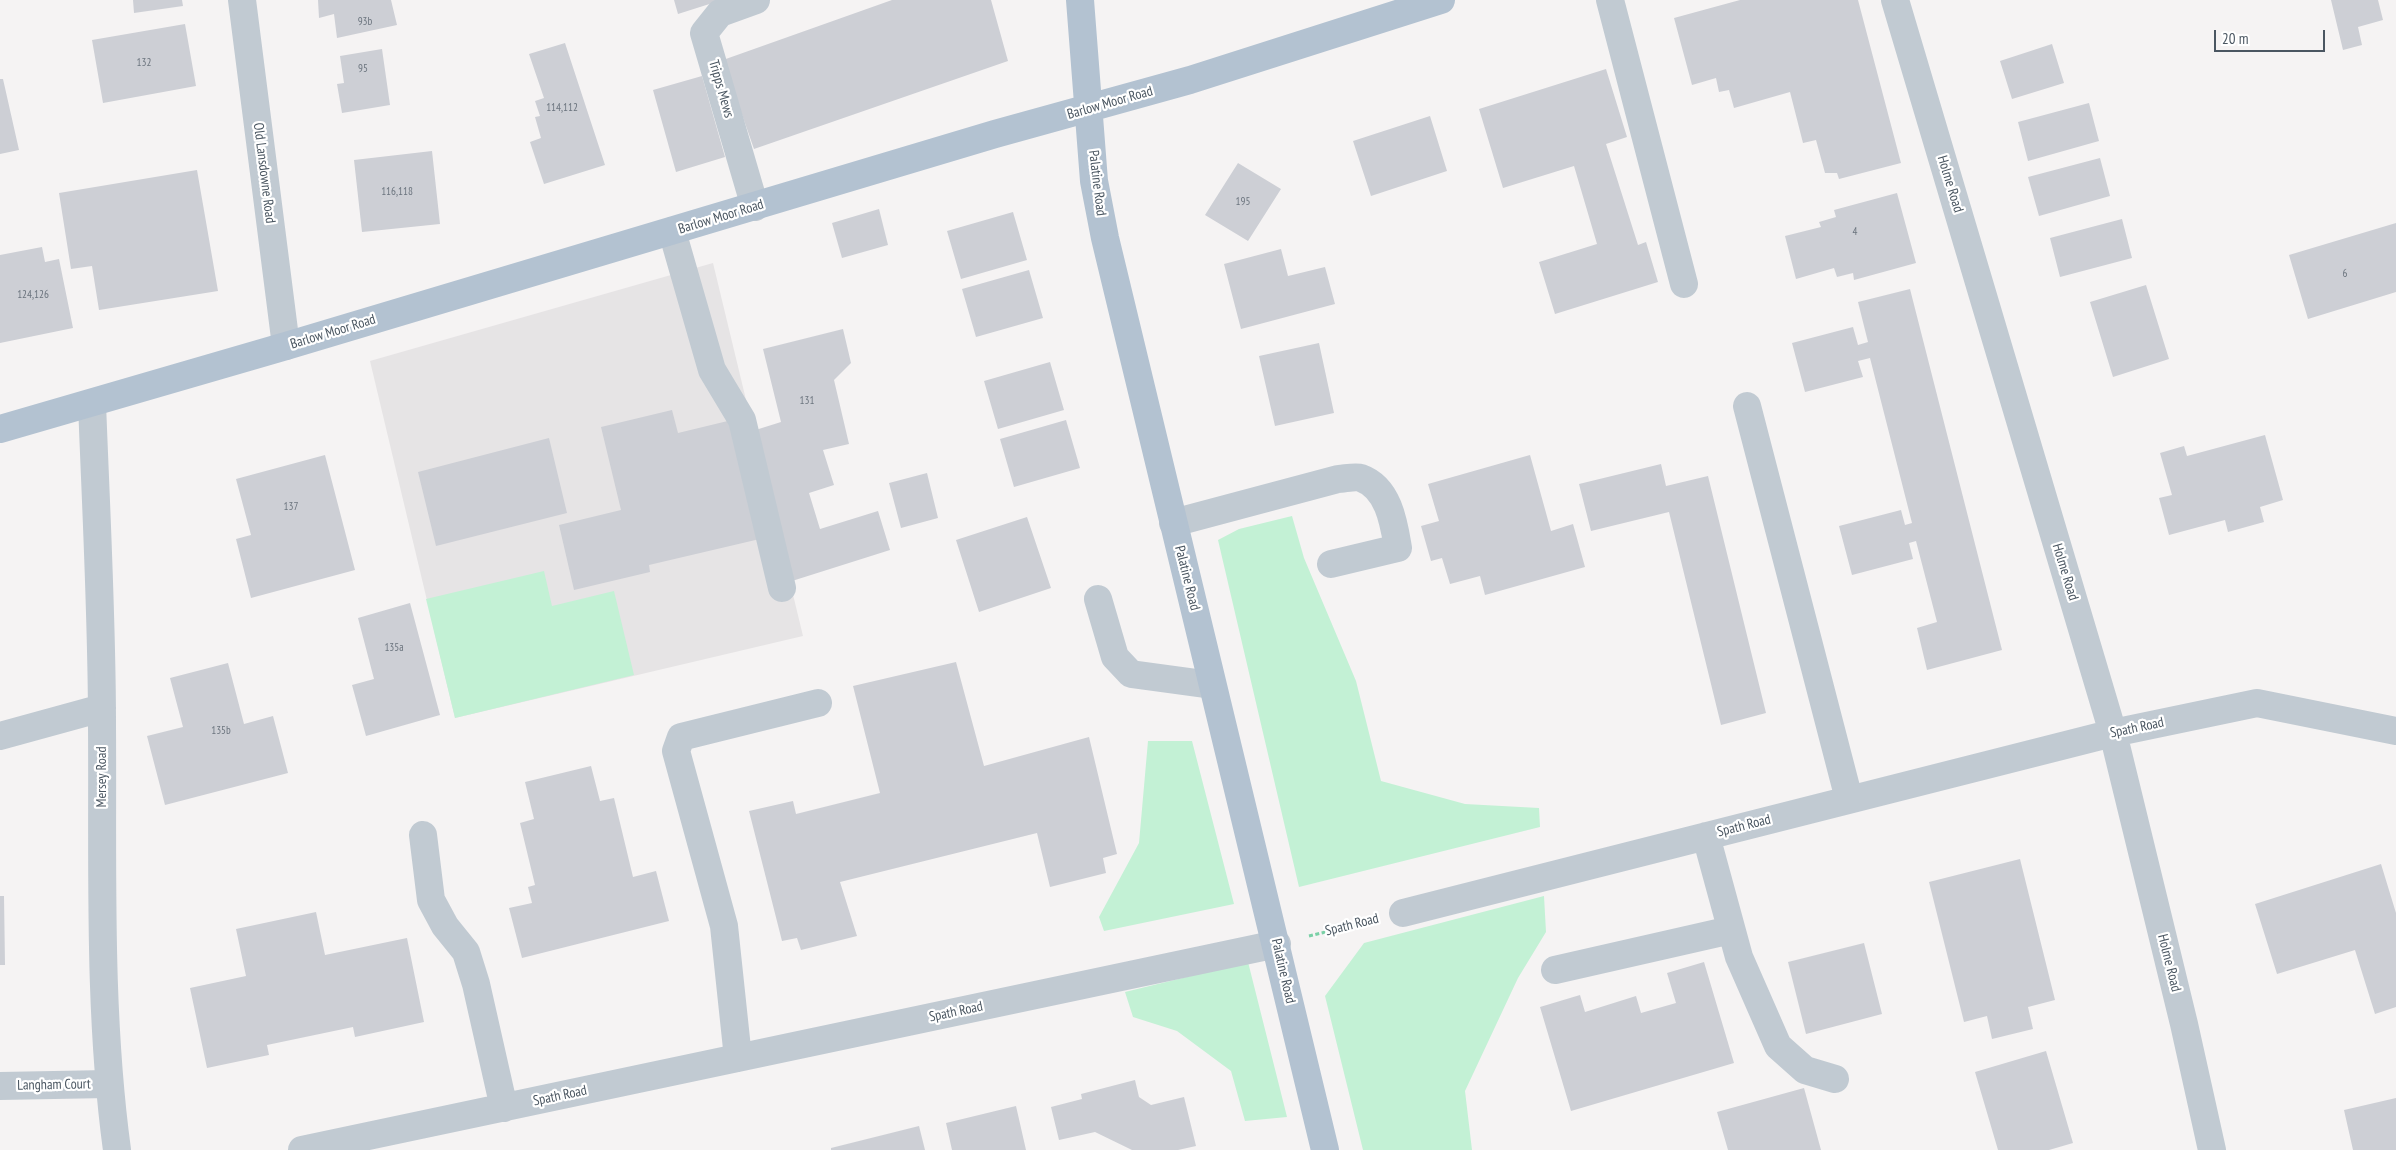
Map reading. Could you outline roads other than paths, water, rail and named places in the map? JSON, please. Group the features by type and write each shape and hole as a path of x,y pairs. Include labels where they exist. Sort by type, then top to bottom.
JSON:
{"main road":[{"name":"Palatine Road","path":"1080,0 1094,181 1104,238 1326,1150"},
{"name":"Barlow Moor Road","path":"0,429 755,207 995,134 1190,80 1441,0"}],"street":[{"name":"Old Lansdowne Road","path":"242,0 286,346"},
{"name":"Tripps Mews","path":"755,207 704,33 720,13 756,0"},
{"path":"1610,0 1684,284"},
{"name":"Holme Road","path":"1895,0 2113,733 2184,1024 2212,1150"},
{"path":"672,231 712,370 742,420 782,588"},
{"name":"Mersey Road","path":"92,403 102,708 103,899 108,1084 117,1150"},
{"path":"1747,406 1849,799"},
{"path":"1173,523 1338,479 1360,478 1377,489 1392,514 1398,548 1330,564"},
{"path":"1098,599 1115,656 1131,674 1212,685"},
{"path":"738,1058 724,926 676,751 681,738 818,703"},
{"name":"Spath Road","path":"1403,913 2113,733 2257,703 2396,731"},
{"path":"0,736 102,708"},
{"path":"423,835 431,900 445,926 466,952 476,984 504,1108"},
{"path":"1706,836 1738,957 1778,1046 1805,1070 1835,1079"},
{"path":"1555,970 1731,930"},
{"name":"Spath Road","path":"302,1150 1277,944"},
{"name":"Langham Court","path":"0,1086 108,1084"}]}
